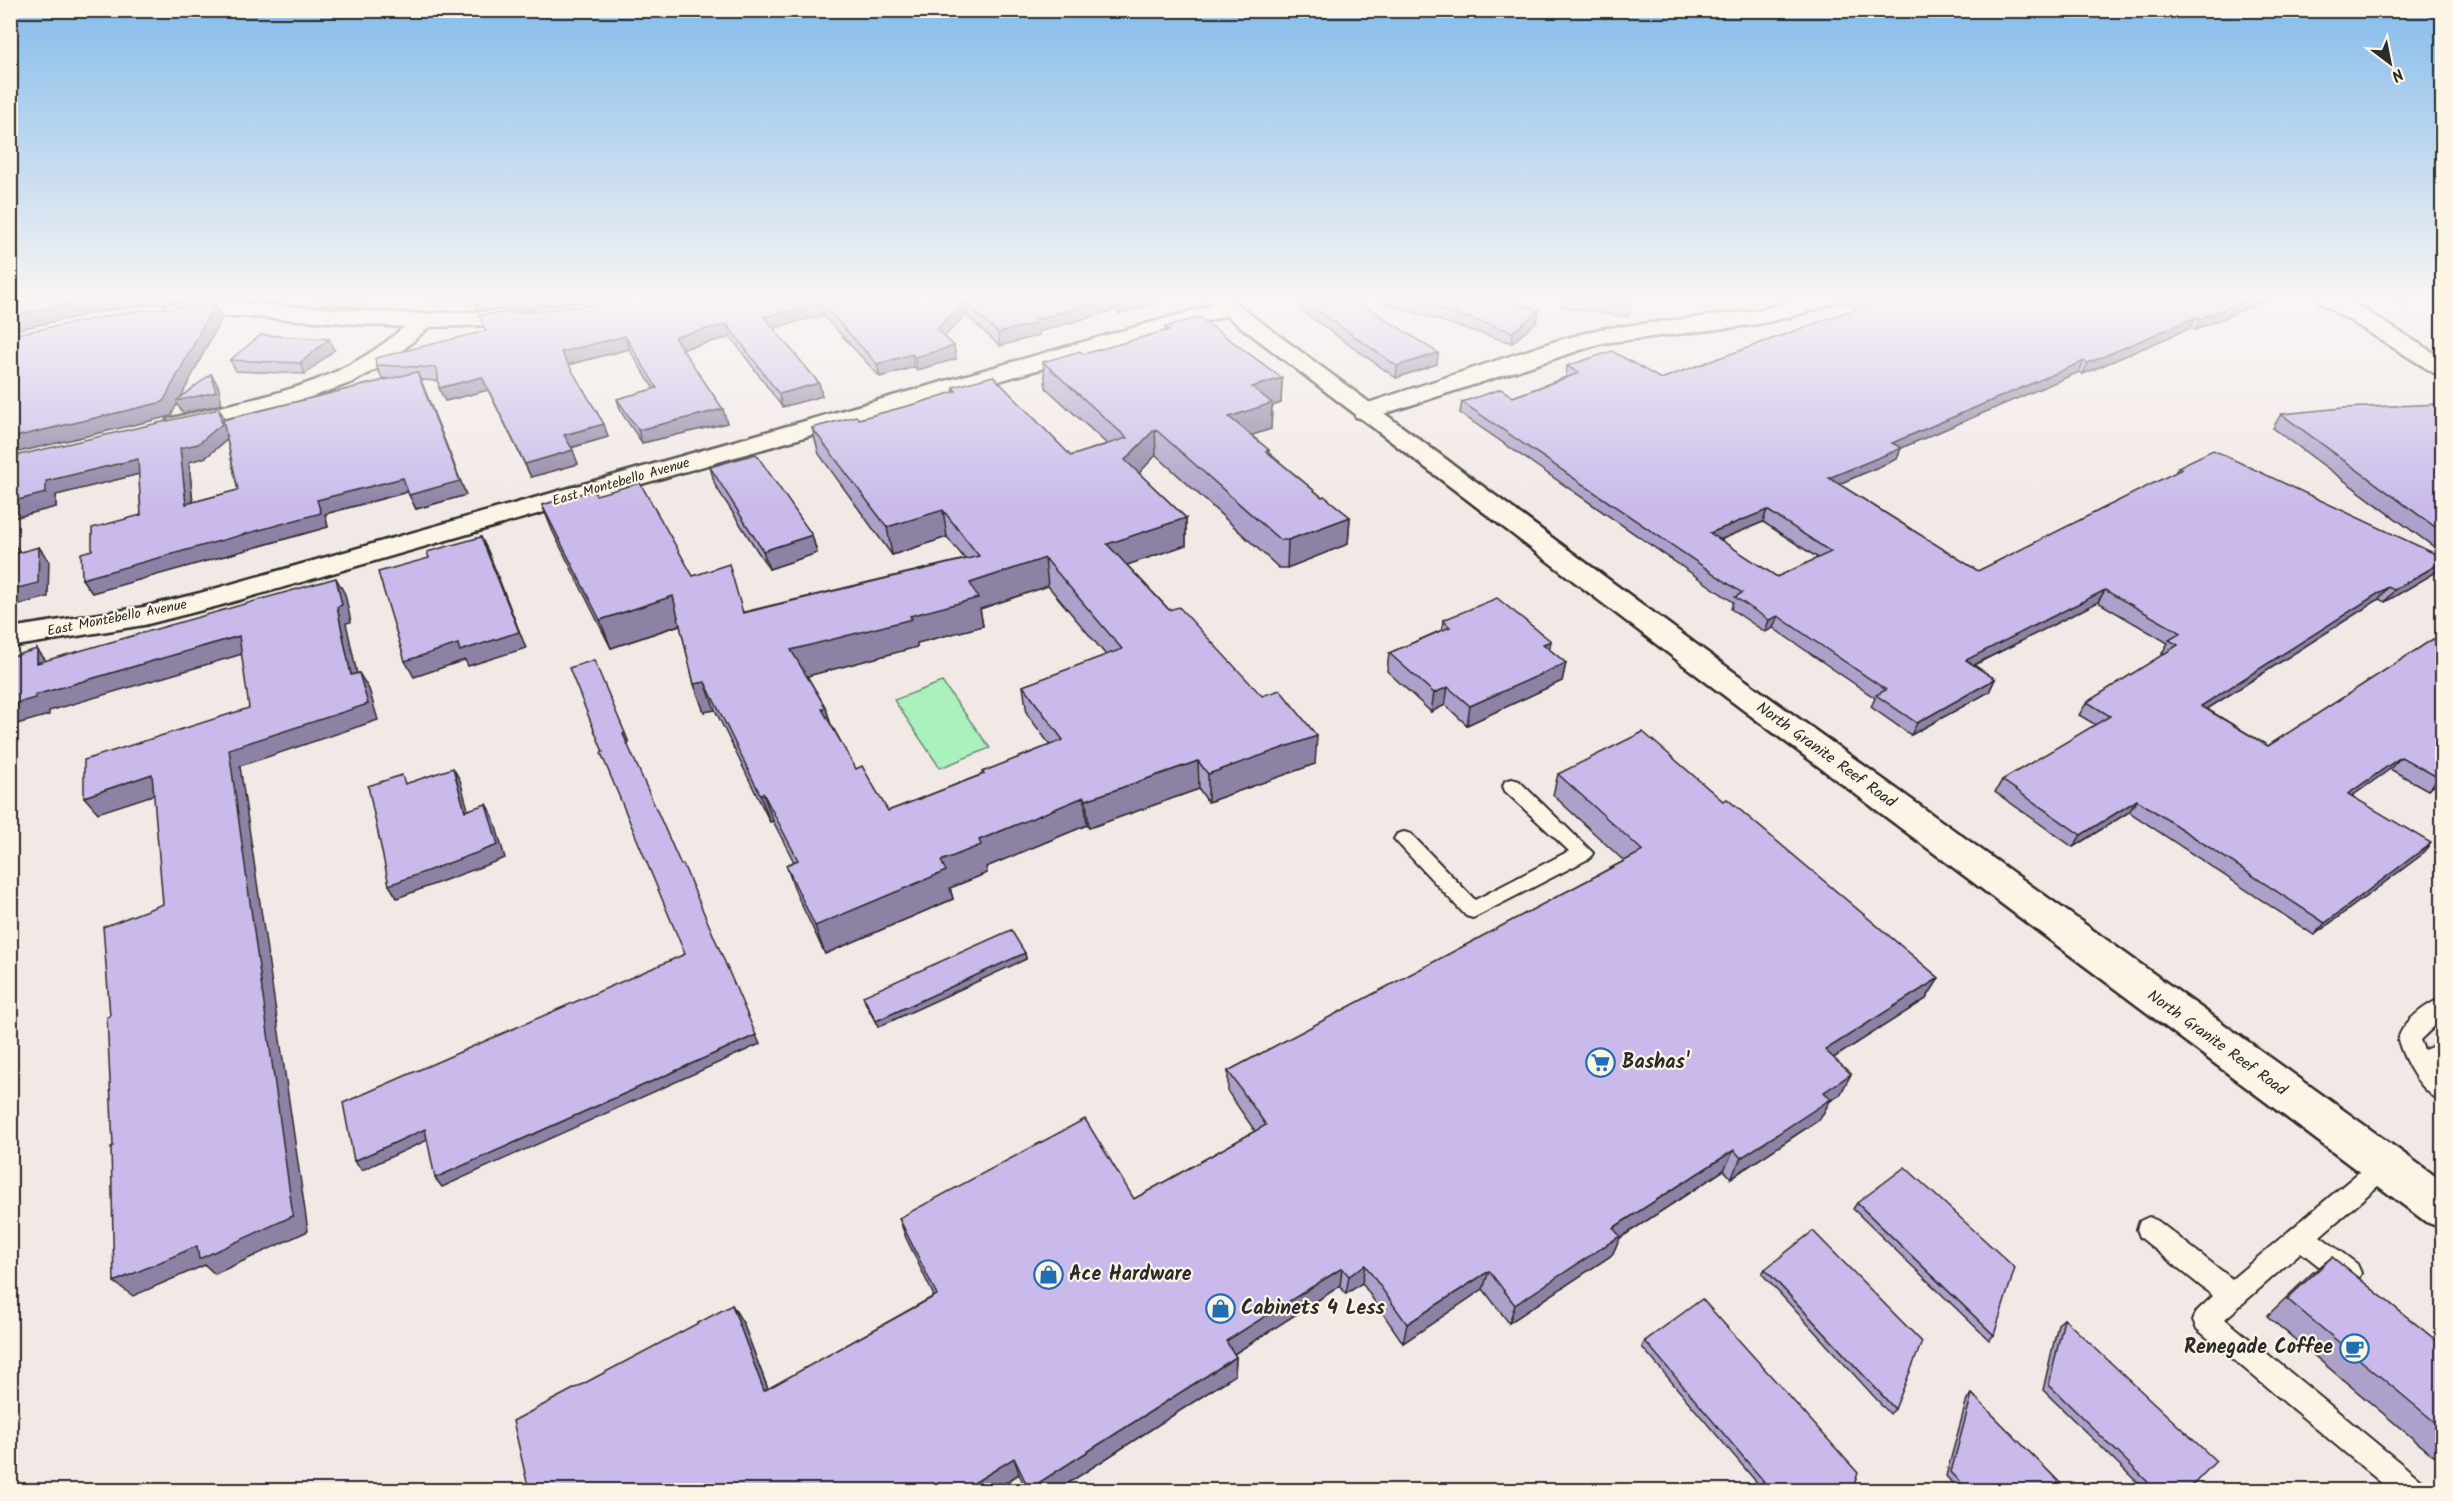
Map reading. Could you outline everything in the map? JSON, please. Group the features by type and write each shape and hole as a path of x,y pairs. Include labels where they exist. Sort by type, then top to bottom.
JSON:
{"street":[{"path":"156,429 234,411 332,382 365,367"},
{"name":"East Montebello Avenue","path":"10,638 144,616 208,600 999,367"},
{"name":"North Granite Reef Road","path":"1306,367 1875,792 2442,1207"},
{"path":"1365,412 1501,367"}],"lane":[{"path":"1404,839 1473,910 1583,853 1512,786"},
{"path":"2442,1007 2410,1035 2409,1042 2429,1077 2442,1090"},
{"path":"2420,1063 2442,1052"},
{"path":"2385,1165 2302,1238 2232,1295 2206,1320 2411,1491"},
{"path":"2149,1229 2232,1295"},
{"path":"2302,1238 2367,1288"}],"green space":[{"path":"942,682 990,748 940,768 894,700"}],"building":[{"path":"10,367 182,367 163,402 10,438"},
{"path":"418,367 570,367 604,424 564,435 573,450 525,464 482,377 439,388 437,368"},
{"path":"644,367 694,367 723,409 638,430 617,399 657,388"},
{"path":"759,367 806,367 819,383 779,394"},
{"path":"1049,367 1267,367 1282,378 1252,387 1272,403 1229,417 1269,450 1266,451 1350,517 1288,540 1280,540 1155,429 1125,460 1186,518 1107,544 1169,610 1179,607 1262,696 1280,690 1317,736 1208,774 1198,761 1086,800 1084,797 979,840 981,845 941,861 946,871 815,926 786,865 798,860 763,793 760,794 705,682 694,684 673,596 600,620 542,505 593,490 596,495 640,483 693,576 729,564 743,613 979,556 943,510 887,527 812,428 856,416 859,419 919,403 956,391 953,387 993,376 1071,456 1127,438","holes":["1045,558 1122,649 1023,686 1063,740 982,772 984,774 888,811 862,766 856,769 822,709 826,708 791,650 912,619 910,616 978,598 970,583"]},
{"path":"1569,367 1640,367 1661,379 1694,367 2070,367 1892,443 1902,448 1829,478 1978,571 2182,469 2178,467 2213,450 2442,557 2442,562 2394,590 2388,587 2201,706 2268,746 2433,639 2442,644 2442,775 2439,778 2401,757 2348,794 2431,843 2325,923 2137,800 2081,835 2002,780 2110,716 2087,702 2178,645 2169,640 2181,633 2105,590 1966,660 1995,679 1917,723 1876,695 1886,690 1778,616 1769,620 1735,597 1742,593 1462,402 1501,389 1513,397 1579,373","holes":["1767,510 1831,552 1777,577 1710,533"]},
{"path":"417,372 460,481 409,495 403,478 317,500 321,513 82,579 81,553 92,550 92,528 141,515 138,459 46,481 46,493 10,502 10,457 219,409 222,424 198,444 180,448 186,504 238,490 223,420"},
{"path":"211,374 216,392 176,401"},
{"path":"2442,404 2442,532 2281,414 2343,408"},
{"path":"756,454 812,535 763,551 710,467"},
{"path":"481,537 519,632 460,651 458,644 405,661 378,572 429,558 427,552"},
{"path":"13,543 13,554 39,547 38,583 10,590 10,544"},
{"path":"336,578 342,605 337,607 351,675 359,673 368,704 229,749 293,1216 199,1259 197,1246 114,1282 111,1147 113,1146 107,1017 110,1016 103,927 163,904 152,774 84,797 84,760 249,708 239,636 35,695 35,698 10,705 10,657 37,649 37,663"},
{"path":"1497,598 1551,641 1543,644 1566,663 1470,706 1448,687 1434,693 1389,653 1450,627 1443,620"},
{"path":"594,660 625,733 623,734 681,865 683,864 756,1035 435,1178 425,1129 354,1161 343,1103 685,954 601,753 603,752 569,668"},
{"path":"1643,732 1723,801 1727,799 1939,978 1825,1050 1851,1074 1824,1092 1831,1099 1741,1158 1734,1150 1613,1228 1620,1236 1515,1305 1489,1271 1407,1324 1365,1265 1349,1276 1342,1268 1226,1341 1236,1357 1029,1489 1014,1458 961,1491 529,1491 513,1421 732,1305 764,1391 937,1295 899,1218 1085,1119 1134,1199 1266,1125 1228,1071 1643,851 1558,774"},
{"path":"453,768 465,811 486,804 498,845 389,885 368,786 402,775 405,784"},
{"path":"1011,930 1025,953 876,1021 863,996"},
{"path":"1905,1167 2015,1268 1994,1335 1857,1203"},
{"path":"1813,1231 1922,1342 1895,1409 1765,1269"},
{"path":"2332,1257 2442,1345 2442,1428 2287,1299"},
{"path":"1702,1299 1858,1473 1852,1491 1772,1491 1645,1341"},
{"path":"2064,1319 2216,1461 2187,1491 2157,1491 2049,1385"},
{"path":"1972,1394 2068,1491 1969,1491 1951,1472"}],"place":[{"name":"Bashas'","path":"1601,1063"},
{"name":"Ace Hardware","path":"1048,1275"},
{"name":"Cabinets 4 Less","path":"1220,1309"},
{"name":"Renegade Coffee","path":"2354,1348"}]}
